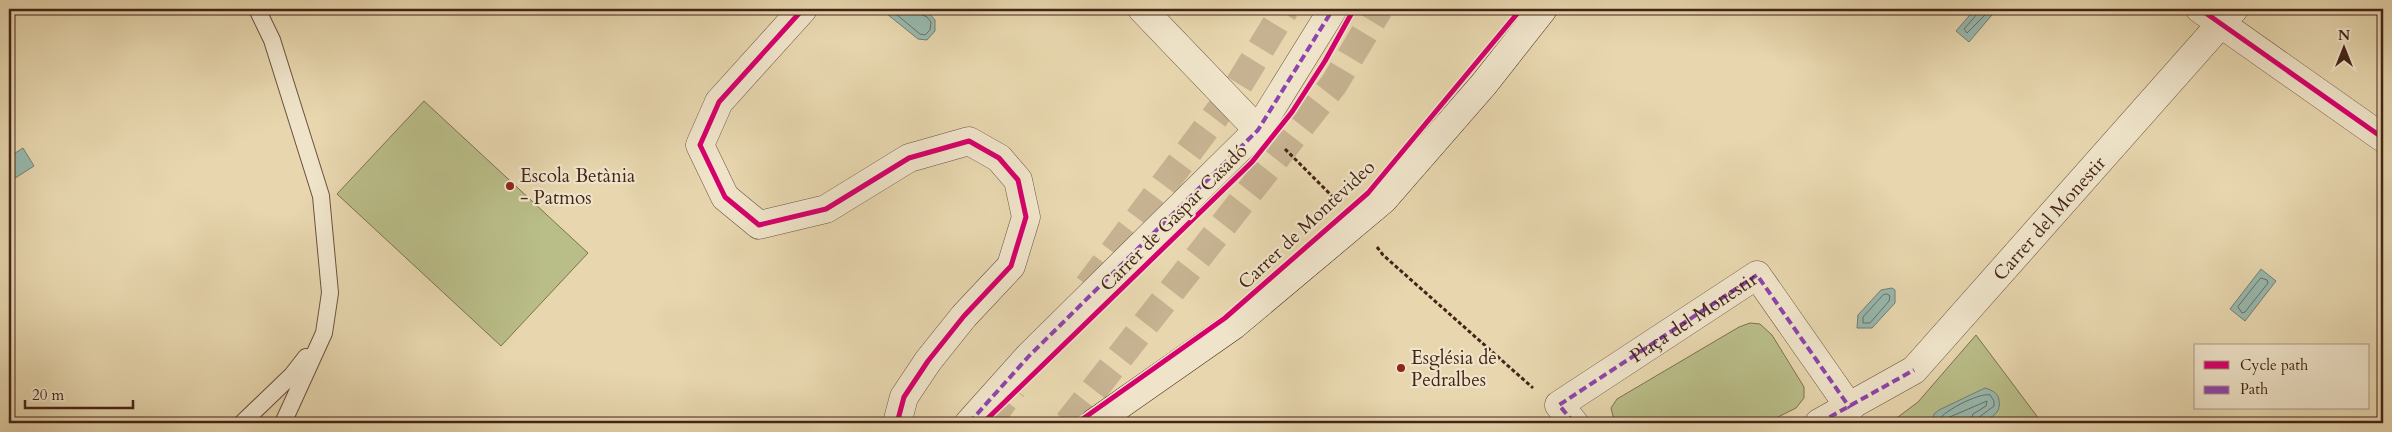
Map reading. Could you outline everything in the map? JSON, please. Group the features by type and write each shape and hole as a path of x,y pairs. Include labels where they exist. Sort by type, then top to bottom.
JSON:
{"street":[{"path":"803,9 719,102 700,145 725,197 759,225 826,209 909,158 969,141 999,158 1018,180 1026,217 1011,266 964,316 928,361 904,397 897,423"},
{"path":"1142,9 1258,130"},
{"name":"Carrer de Gaspar Casadó","path":"969,423 1029,356 1258,130 1333,9"},
{"name":"Carrer de Montevideo","path":"1094,423 1234,325 1383,200 1484,84 1543,9"},
{"path":"2218,14 2383,138"},
{"name":"Carrer del Monestir","path":"1850,408 1914,370 2218,14"},
{"name":"Plaça del Monestir","path":"1574,423 1560,405 1757,275 1850,408"},
{"path":"1819,423 1850,408"}],"lane":[{"path":"256,9 272,40 322,196 330,293 324,333 282,423"},
{"path":"242,423 292,375 324,333"}],"path":[{"path":"1291,153 1338,202"},
{"path":"1383,255 1534,389"}],"green space":[{"path":"424,101 588,253 501,346 337,194"},
{"path":"1750,323 1760,324 1772,335 1804,387 1804,398 1796,408 1766,423 1619,423 1613,416 1611,408 1617,399 1739,327"},
{"path":"1976,335 2042,423 1890,423 1918,402"}],"water":[{"path":"885,9 910,9 928,12 935,20 935,31 927,40 918,39 887,14"},
{"path":"1975,9 1997,9 1969,42 1956,31"},
{"path":"23,148 34,166 9,182 9,157"},
{"path":"2261,269 2276,281 2245,321 2230,309"},
{"path":"1892,288 1895,290 1895,303 1872,328 1857,328 1858,315 1881,290"},
{"path":"1985,388 1994,392 1999,400 1998,409 1993,416 1973,422 1932,423 1934,414 1939,410"}],"tunnel":[{"path":"1088,286 1238,86 1285,9"},
{"path":"1068,423 1334,84 1379,9"},
{"path":"988,423 1013,388"}],"marked path":[{"path":"969,423 1029,356 1258,130 1333,9"},
{"path":"1574,423 1559,405 1757,275 1850,408"},
{"path":"1819,423 1914,370"}],"cycle path":[{"path":"803,9 719,102 700,145 725,197 759,225 826,209 909,158 969,141 999,158 1018,180 1026,217 1011,266 964,316 928,361 904,397 897,423"},
{"path":"983,423 1252,162 1292,112 1325,61 1354,9"},
{"path":"1077,423 1225,318 1368,193 1521,9"},
{"path":"2200,9 2383,138"}],"place":[{"name":"Escola Betània - Patmos","path":"510,186"},
{"name":"Església de Pedralbes","path":"1401,368"}]}
